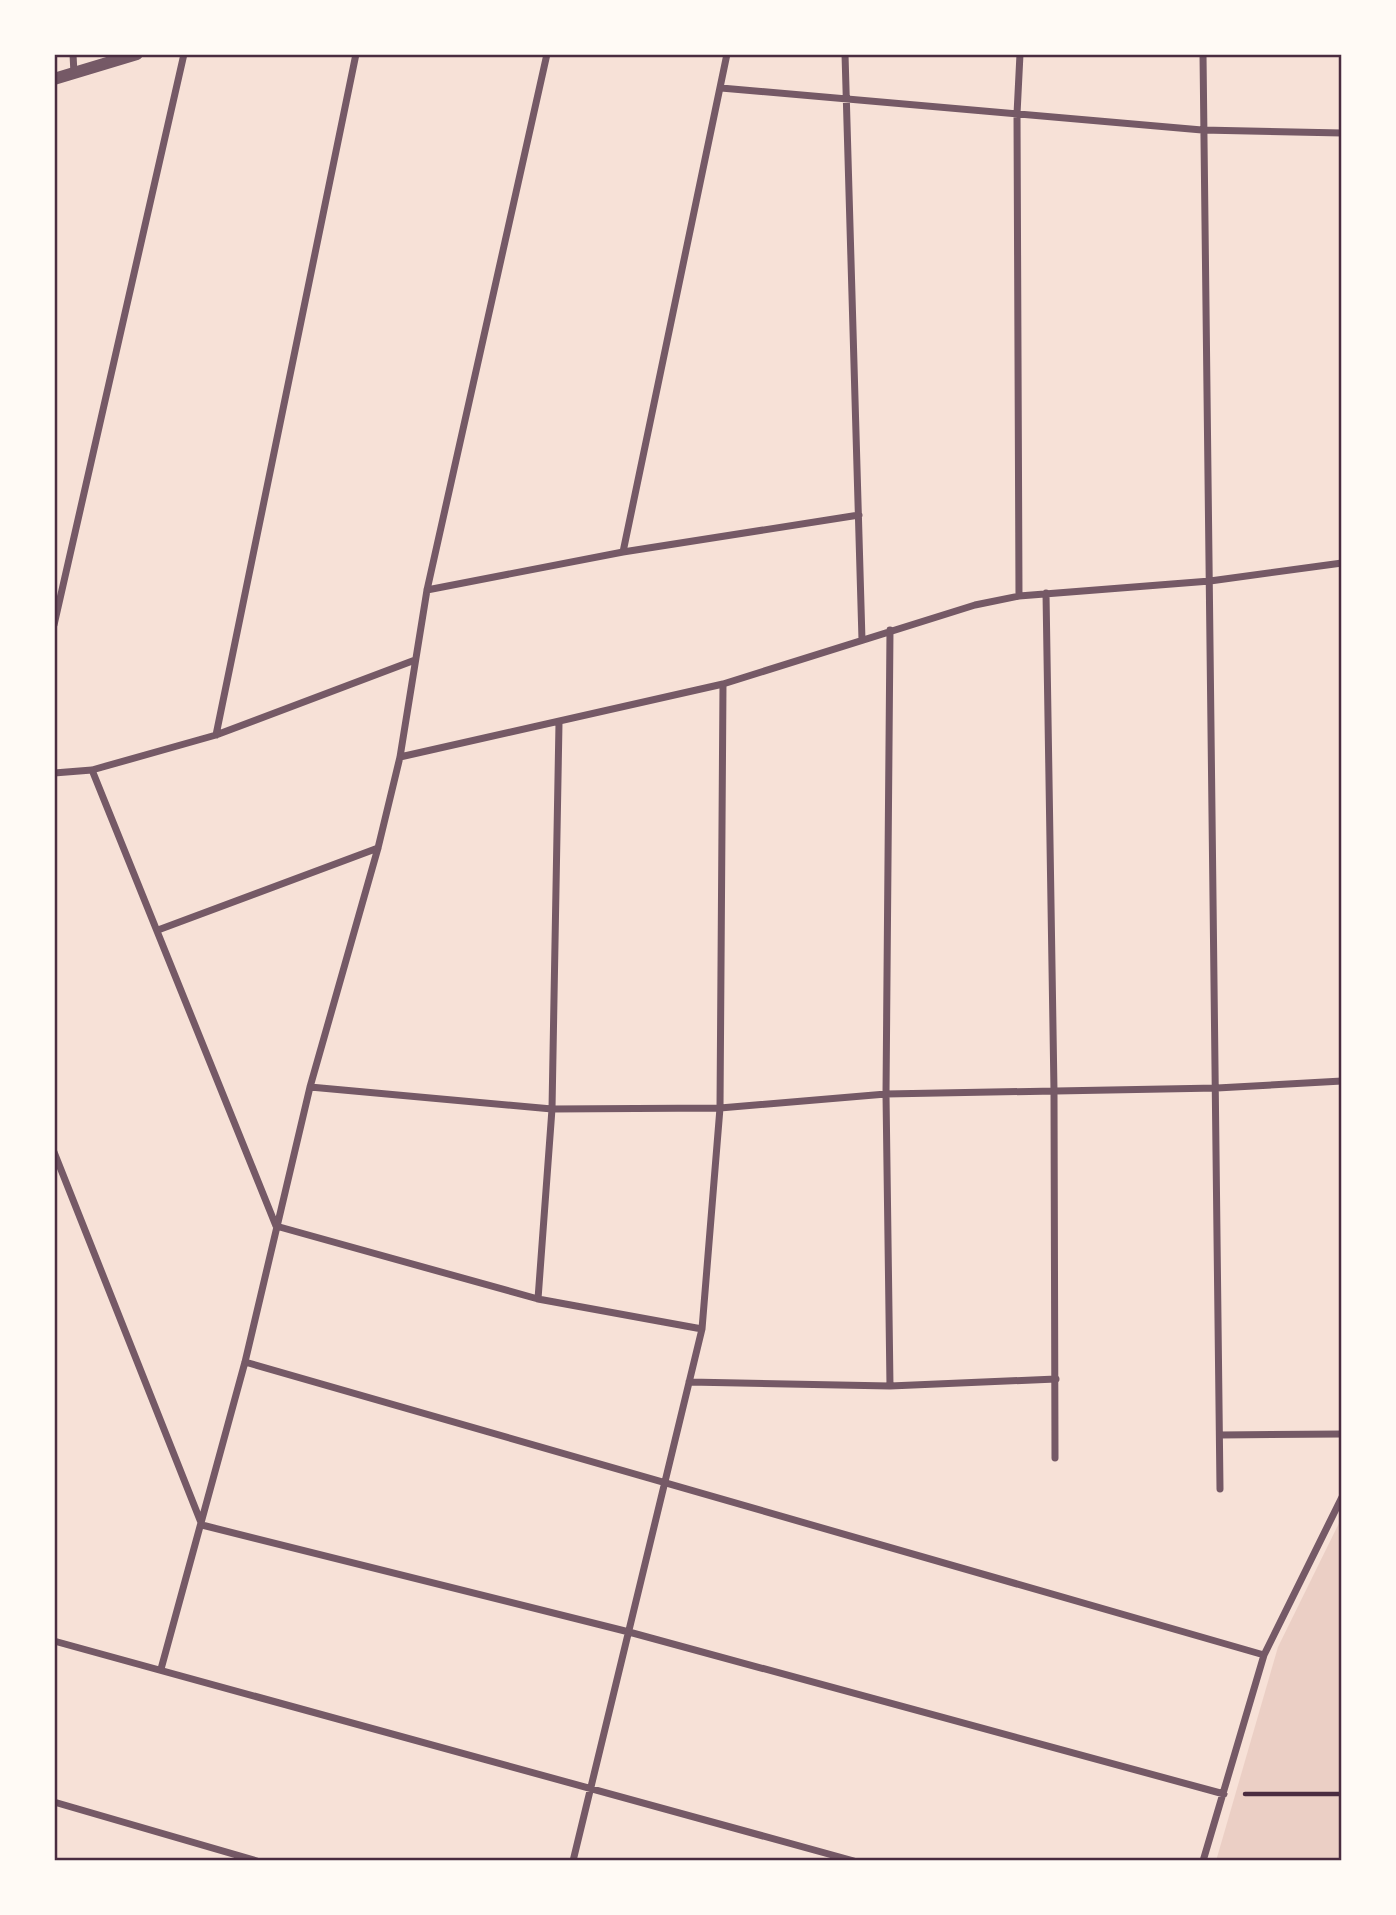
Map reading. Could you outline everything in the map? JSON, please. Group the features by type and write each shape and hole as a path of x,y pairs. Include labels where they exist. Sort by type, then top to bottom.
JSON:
{"street":[{"path":"73,54 74,74"},
{"path":"54,79 137,54"},
{"path":"54,625 184,54"},
{"path":"216,734 356,54"},
{"path":"161,1669 245,1362 310,1087 378,848 400,757 427,590 547,54"},
{"path":"624,552 727,54"},
{"path":"845,54 862,640"},
{"path":"1019,596 1017,114 1020,54"},
{"path":"1203,54 1220,1489"},
{"path":"721,88 1202,130 1342,133"},
{"path":"427,590 624,552 859,515"},
{"path":"400,757 723,684 975,605 1019,596 1210,581 1342,563"},
{"path":"1046,593 1054,1091 1055,1458"},
{"path":"890,630 886,1094 890,1386"},
{"path":"54,773 92,770 216,734 415,660"},
{"path":"573,1861 702,1329 720,1108 723,684"},
{"path":"538,1299 552,1109 559,723"},
{"path":"92,770 276,1226"},
{"path":"158,930 378,848"},
{"path":"310,1087 552,1109 720,1108 886,1094 1217,1088 1342,1081"},
{"path":"54,1152 202,1525"},
{"path":"276,1226 538,1299 702,1329"},
{"path":"245,1362 664,1480 1264,1655"},
{"path":"689,1382 890,1386 1056,1379"},
{"path":"1220,1435 1342,1433"},
{"path":"1203,1861 1264,1655 1342,1497"},
{"path":"202,1525 629,1632 1224,1794"},
{"path":"54,1642 161,1669 589,1790 854,1861"},
{"path":"54,1802 257,1861"}],"path":[{"path":"1224,1794 1342,1794"}],"shaded area":[{"path":"1342,1517 1342,1861 1216,1861 1278,1647"}]}
